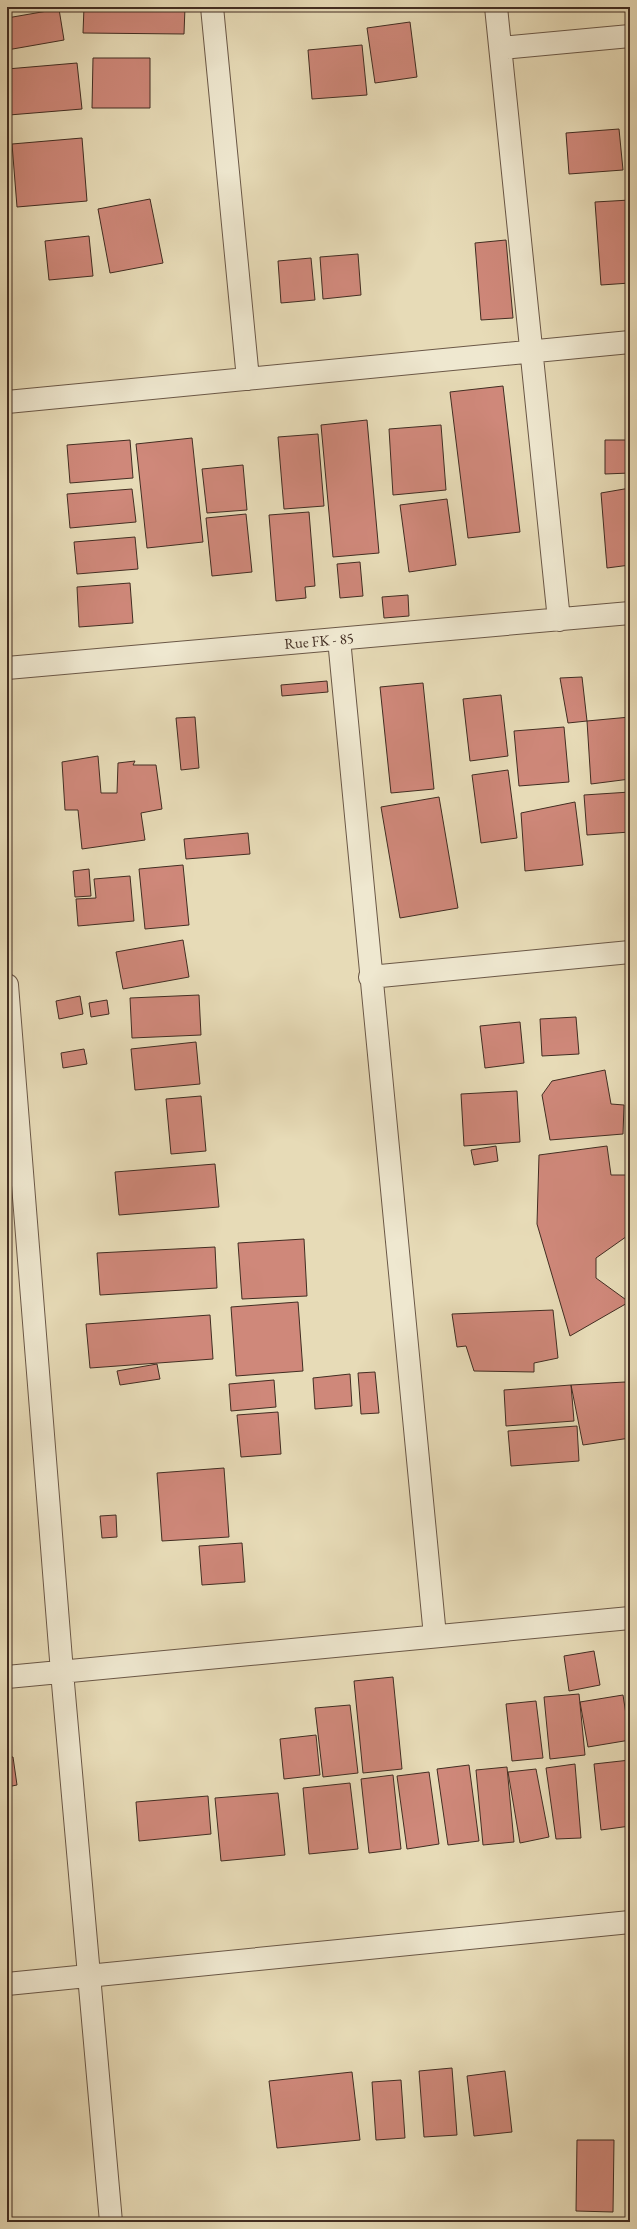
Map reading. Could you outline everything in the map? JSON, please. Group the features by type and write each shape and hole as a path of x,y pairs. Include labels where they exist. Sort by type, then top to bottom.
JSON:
{"street":[{"path":"212,7 248,379"},
{"path":"496,7 558,620"},
{"path":"501,48 630,36"},
{"path":"7,402 630,342"},
{"name":"Rue FK - 85","path":"7,668 630,613"},
{"path":"339,639 370,977 435,1636"},
{"path":"370,977 630,952"},
{"path":"7,985 62,1672 111,2222"},
{"path":"7,1677 630,1618"},
{"path":"7,1984 630,1922"}],"building":[{"path":"84,7 185,7 184,34 83,33"},
{"path":"59,9 64,40 7,50 7,18"},
{"path":"410,22 417,77 375,83 367,28"},
{"path":"362,45 367,95 312,99 308,50"},
{"path":"93,58 150,58 150,108 92,108"},
{"path":"77,63 82,109 9,115 7,69"},
{"path":"619,129 623,170 569,174 566,133"},
{"path":"82,138 87,201 17,207 12,144"},
{"path":"150,199 163,263 110,273 98,209"},
{"path":"630,200 630,283 601,285 595,202"},
{"path":"89,236 93,276 49,280 45,241"},
{"path":"506,240 513,318 481,320 475,243"},
{"path":"358,254 361,295 323,299 320,257"},
{"path":"311,258 315,300 281,303 278,261"},
{"path":"503,386 520,532 468,538 450,392"},
{"path":"367,420 379,553 333,557 321,425"},
{"path":"441,425 446,490 393,495 389,429"},
{"path":"318,434 324,506 284,509 278,437"},
{"path":"192,438 203,542 147,548 136,444"},
{"path":"130,440 133,478 70,483 67,445"},
{"path":"605,440 630,440 630,473 605,474"},
{"path":"243,465 247,510 207,513 202,469"},
{"path":"630,488 630,565 607,568 601,493"},
{"path":"132,489 136,522 70,528 67,494"},
{"path":"447,499 456,565 409,572 400,505"},
{"path":"309,512 315,586 305,587 306,598 276,601 269,515"},
{"path":"246,514 252,572 212,576 206,518"},
{"path":"135,537 138,569 77,574 74,542"},
{"path":"360,562 363,596 340,598 337,564"},
{"path":"130,583 133,623 79,627 77,587"},
{"path":"408,595 409,616 384,618 382,597"},
{"path":"582,677 587,721 568,723 560,678"},
{"path":"327,681 328,692 282,696 281,685"},
{"path":"423,683 434,789 391,793 380,687"},
{"path":"501,695 508,756 470,761 463,699"},
{"path":"195,717 199,768 181,770 176,718"},
{"path":"630,717 630,779 591,784 587,721"},
{"path":"564,727 569,782 519,786 514,731"},
{"path":"98,756 101,793 117,793 118,763 135,761 133,765 156,765 162,809 141,813 145,840 82,849 78,810 65,810 62,762"},
{"path":"508,770 517,838 481,843 472,775"},
{"path":"630,792 630,832 587,835 584,795"},
{"path":"439,797 458,908 400,918 381,807"},
{"path":"575,802 583,865 525,871 521,813"},
{"path":"248,833 250,854 186,859 184,839"},
{"path":"183,865 189,925 145,929 139,869"},
{"path":"89,869 91,896 75,897 73,871"},
{"path":"130,876 134,921 78,926 76,899 96,898 94,879"},
{"path":"183,940 189,977 123,989 116,952"},
{"path":"199,995 201,1035 132,1038 130,998"},
{"path":"80,996 83,1014 59,1019 56,1001"},
{"path":"107,1000 109,1014 91,1017 89,1003"},
{"path":"576,1017 579,1054 542,1056 540,1019"},
{"path":"520,1022 524,1063 485,1068 480,1026"},
{"path":"196,1042 200,1084 135,1090 131,1049"},
{"path":"84,1049 87,1064 63,1068 61,1053"},
{"path":"605,1070 611,1104 624,1105 623,1134 550,1140 542,1095 552,1081"},
{"path":"517,1091 520,1142 464,1146 461,1094"},
{"path":"201,1096 206,1151 171,1154 166,1099"},
{"path":"496,1146 498,1161 474,1165 471,1150"},
{"path":"607,1146 611,1175 630,1175 630,1234 596,1258 596,1278 629,1302 570,1336 537,1224 539,1155"},
{"path":"215,1164 219,1207 119,1215 115,1172"},
{"path":"304,1239 307,1296 242,1299 238,1243"},
{"path":"215,1247 217,1288 100,1295 97,1253"},
{"path":"298,1302 303,1371 236,1376 231,1307"},
{"path":"553,1310 558,1358 534,1363 534,1372 474,1371 466,1346 457,1347 452,1314"},
{"path":"210,1315 213,1359 90,1368 86,1324"},
{"path":"157,1364 160,1379 120,1385 117,1371"},
{"path":"375,1372 379,1413 361,1414 358,1373"},
{"path":"350,1374 352,1406 315,1409 313,1378"},
{"path":"274,1380 276,1407 231,1411 229,1384"},
{"path":"625,1382 630,1394 630,1438 583,1445 571,1385"},
{"path":"571,1385 574,1421 506,1426 504,1390"},
{"path":"278,1412 281,1454 241,1457 237,1415"},
{"path":"577,1426 579,1461 511,1466 508,1431"},
{"path":"224,1468 229,1537 162,1541 157,1473"},
{"path":"116,1515 117,1537 102,1538 100,1516"},
{"path":"242,1543 245,1582 202,1585 199,1546"},
{"path":"594,1651 600,1685 569,1691 564,1656"},
{"path":"393,1677 402,1769 363,1773 354,1681"},
{"path":"579,1694 585,1755 550,1759 544,1697"},
{"path":"623,1695 630,1740 588,1747 580,1702"},
{"path":"536,1701 543,1758 512,1761 506,1704"},
{"path":"350,1705 358,1773 323,1777 315,1708"},
{"path":"316,1735 320,1775 284,1779 280,1739"},
{"path":"7,1757 13,1757 17,1785 7,1787"},
{"path":"630,1760 630,1826 601,1830 594,1764"},
{"path":"575,1764 581,1838 556,1839 546,1768"},
{"path":"469,1765 479,1841 448,1845 437,1769"},
{"path":"507,1767 514,1842 483,1845 476,1770"},
{"path":"536,1769 549,1837 520,1843 508,1772"},
{"path":"429,1772 439,1844 407,1849 397,1776"},
{"path":"393,1775 401,1849 369,1853 361,1779"},
{"path":"350,1783 358,1849 309,1854 303,1788"},
{"path":"278,1793 285,1855 221,1861 215,1798"},
{"path":"208,1796 211,1834 139,1841 136,1802"},
{"path":"452,2068 457,2135 424,2137 419,2071"},
{"path":"505,2071 512,2132 474,2136 467,2076"},
{"path":"352,2072 360,2140 277,2148 269,2081"},
{"path":"401,2080 405,2138 376,2140 372,2082"},
{"path":"577,2140 614,2140 613,2212 576,2211"}]}
